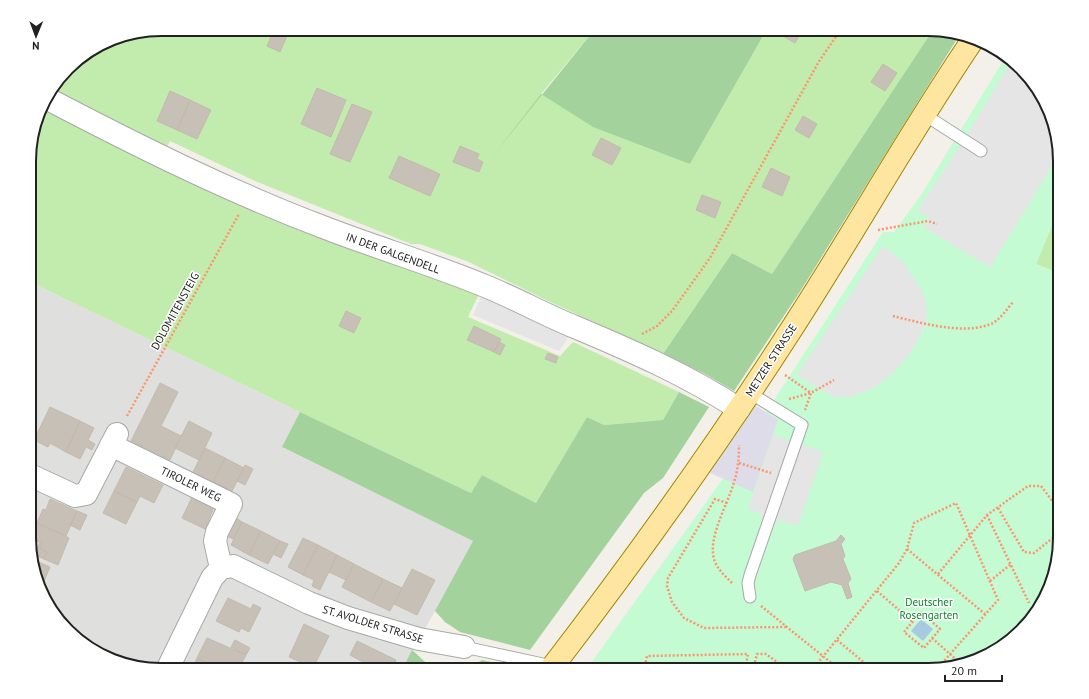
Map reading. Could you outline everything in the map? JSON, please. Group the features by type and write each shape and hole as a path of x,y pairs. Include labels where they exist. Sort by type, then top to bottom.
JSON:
{"main road":[{"name":"METZER STRASSE","path":"555,663 650,536 744,401 848,241 970,44"}],"street":[{"name":"IN DER GALGENDELL","path":"52,101 149,150 248,196 323,227 486,286 562,321 631,350 707,388 744,401"},
{"path":"36,478 75,496 86,494 114,440"},
{"name":"TIROLER WEG","path":"114,440 231,504 217,532 215,541 221,568"},
{"name":"ST. AVOLDER STRASSE","path":"221,568 233,566 243,569 310,603 348,618 419,639 464,647"},
{"path":"170,663 212,578 221,568"}],"lane":[{"path":"925,115 981,152"},
{"path":"744,401 777,411 802,425 750,576 750,597"},
{"name":"ST. AVOLDER STRASSE","path":"464,647 530,663"}],"path":[{"path":"631,350 640,335 657,326 672,311 710,258 818,63 836,36"},
{"name":"DOLOMITENSTEIG","path":"114,440 248,196"},
{"path":"878,230 928,222 937,224"},
{"path":"893,316 926,324 967,329 993,324 1013,302"},
{"path":"783,374 811,393"},
{"path":"777,411 790,398 811,393 834,380"},
{"path":"802,425 806,402 811,393"},
{"path":"734,484 739,463 740,440"},
{"path":"739,463 784,478"},
{"path":"938,574 987,515 1028,486 1040,486 1053,502"},
{"path":"727,503 715,498 672,569 667,586 672,602 684,618 704,628 788,627"},
{"path":"818,663 899,563 907,549 914,523 956,503 998,600 943,662"},
{"path":"998,508 1024,552 1034,553 1053,538"},
{"path":"987,515 1012,564 1029,603"},
{"path":"907,549 985,614"},
{"path":"990,581 1012,564"},
{"path":"877,591 913,622"},
{"path":"921,612 940,629 924,648 904,632 913,622 921,612"},
{"path":"932,638 956,660"},
{"path":"837,640 865,663"},
{"path":"646,663 648,656 748,654 746,663"},
{"path":"755,663 757,654 766,654 778,663"}],"shaded area":[{"path":"1009,66 1022,79 1032,92 1043,113 1051,137 1053,164 990,267 923,227 930,218 918,210 960,146"},
{"path":"883,246 904,263 923,293 927,309 926,324 911,352 895,371 875,387 852,397 834,397 797,375"},
{"path":"36,285 300,412 283,448 474,541 406,663 145,662 121,656 92,642 73,626 57,607 49,593 38,562 36,538"},
{"path":"486,286 575,327 559,351 473,315"},
{"path":"753,404 778,420 753,492 708,472"},
{"path":"773,435 823,452 798,526 779,520 778,523 761,517 762,514 748,509"}],"green space":[{"path":"589,36 541,94 690,164 763,36 930,36 772,274 732,253 663,354 548,301 469,262 420,244 411,244 255,181 170,141 166,148 56,93 79,67 99,53 121,43 145,37"},
{"path":"589,36 763,36 690,164 593,127 542,95"},
{"path":"929,36 957,39 801,290 734,391 705,374 663,354 732,253 772,274"},
{"name":"Deutscher Rosengarten","path":"1003,61 1022,79 1036,99 1049,129 1053,153 1053,223 1036,264 1053,271 1053,546 1051,562 1046,578 1032,607 1010,632 997,642 976,653 960,659 944,662 591,663 722,480 883,232 894,232 921,195"},
{"path":"541,94 542,95 495,153"},
{"path":"49,107 479,294 468,317 560,356 573,342 679,392 663,420 604,425 587,417 536,503 482,475 471,493 36,285 37,145 40,129"},
{"path":"1053,223 1053,271 1036,264"},
{"path":"679,392 709,407 663,478 644,493 530,650 460,632 445,622 435,611 473,541 282,447 300,412 471,493 482,475 536,503 587,417 604,425 663,420"},
{"path":"412,650 426,663 406,663"},
{"path":"482,660 496,663 477,663"}],"water":[{"path":"921,619 933,629 923,641 911,631"}],"building":[{"path":"271,36 287,36 280,52 267,46"},
{"path":"783,36 799,36 795,43"},
{"path":"883,64 897,73 885,91 871,82"},
{"path":"317,88 346,100 331,137 301,124"},
{"path":"170,91 190,100 177,130 157,121"},
{"path":"190,100 211,110 197,139 177,130"},
{"path":"352,104 372,112 350,162 330,154"},
{"path":"803,116 817,124 809,138 795,130"},
{"path":"601,138 621,148 612,165 592,155"},
{"path":"460,146 479,154 477,159 483,162 479,172 453,162"},
{"path":"399,156 440,174 430,196 389,178"},
{"path":"771,168 790,177 782,196 762,187"},
{"path":"702,195 721,202 715,218 696,210"},
{"path":"346,311 361,318 354,333 339,326"},
{"path":"474,326 501,339 494,352 467,340"},
{"path":"499,342 505,345 500,355 494,352"},
{"path":"548,353 558,357 556,363 545,359"},
{"path":"160,383 178,392 161,426 181,436 170,460 131,441"},
{"path":"50,407 80,421 66,452 50,443 48,447 36,441 36,436"},
{"path":"80,421 94,428 88,440 95,444 92,450 86,447 80,459 66,452"},
{"path":"189,421 212,433 199,460 175,448"},
{"path":"205,448 225,458 213,482 193,472"},
{"path":"225,458 244,468 232,491 213,482"},
{"path":"245,465 253,469 245,485 237,481"},
{"path":"126,467 163,485 154,503 140,496 137,502 114,491"},
{"path":"114,491 137,502 126,524 103,513"},
{"path":"193,495 215,505 205,529 182,518"},
{"path":"50,499 77,511 66,536 37,523 43,509 46,510"},
{"path":"77,511 87,515 80,530 70,525"},
{"path":"235,517 242,522 233,539 225,535"},
{"path":"242,522 261,531 249,555 231,545"},
{"path":"37,523 69,538 58,565 44,559 47,552 40,548 42,543 36,541"},
{"path":"261,531 280,541 268,564 249,555"},
{"path":"841,535 845,539 841,544 845,556 843,559 851,579 848,583 852,597 847,599 842,585 831,582 805,591 793,559 795,555 836,541"},
{"path":"303,538 318,545 303,575 288,567"},
{"path":"280,541 288,544 281,558 273,554"},
{"path":"40,542 42,543 40,548 47,552 44,559 37,556 37,550"},
{"path":"318,545 337,555 320,590 312,586 314,580 303,575"},
{"path":"337,555 354,564 346,580 329,572"},
{"path":"38,562 50,567 44,581"},
{"path":"354,564 383,579 371,602 342,587"},
{"path":"412,569 435,580 417,615 394,604"},
{"path":"383,579 402,588 390,611 371,602"},
{"path":"228,598 251,609 253,604 261,608 249,632 241,628 239,632 216,621"},
{"path":"304,624 329,636 316,663 303,663 289,657"},
{"path":"207,638 246,655 242,663 207,663 197,658"},
{"path":"235,640 250,648 246,655 231,647"},
{"path":"357,641 396,660 395,663 362,663 350,655"},
{"path":"197,658 207,663 195,663"}]}
